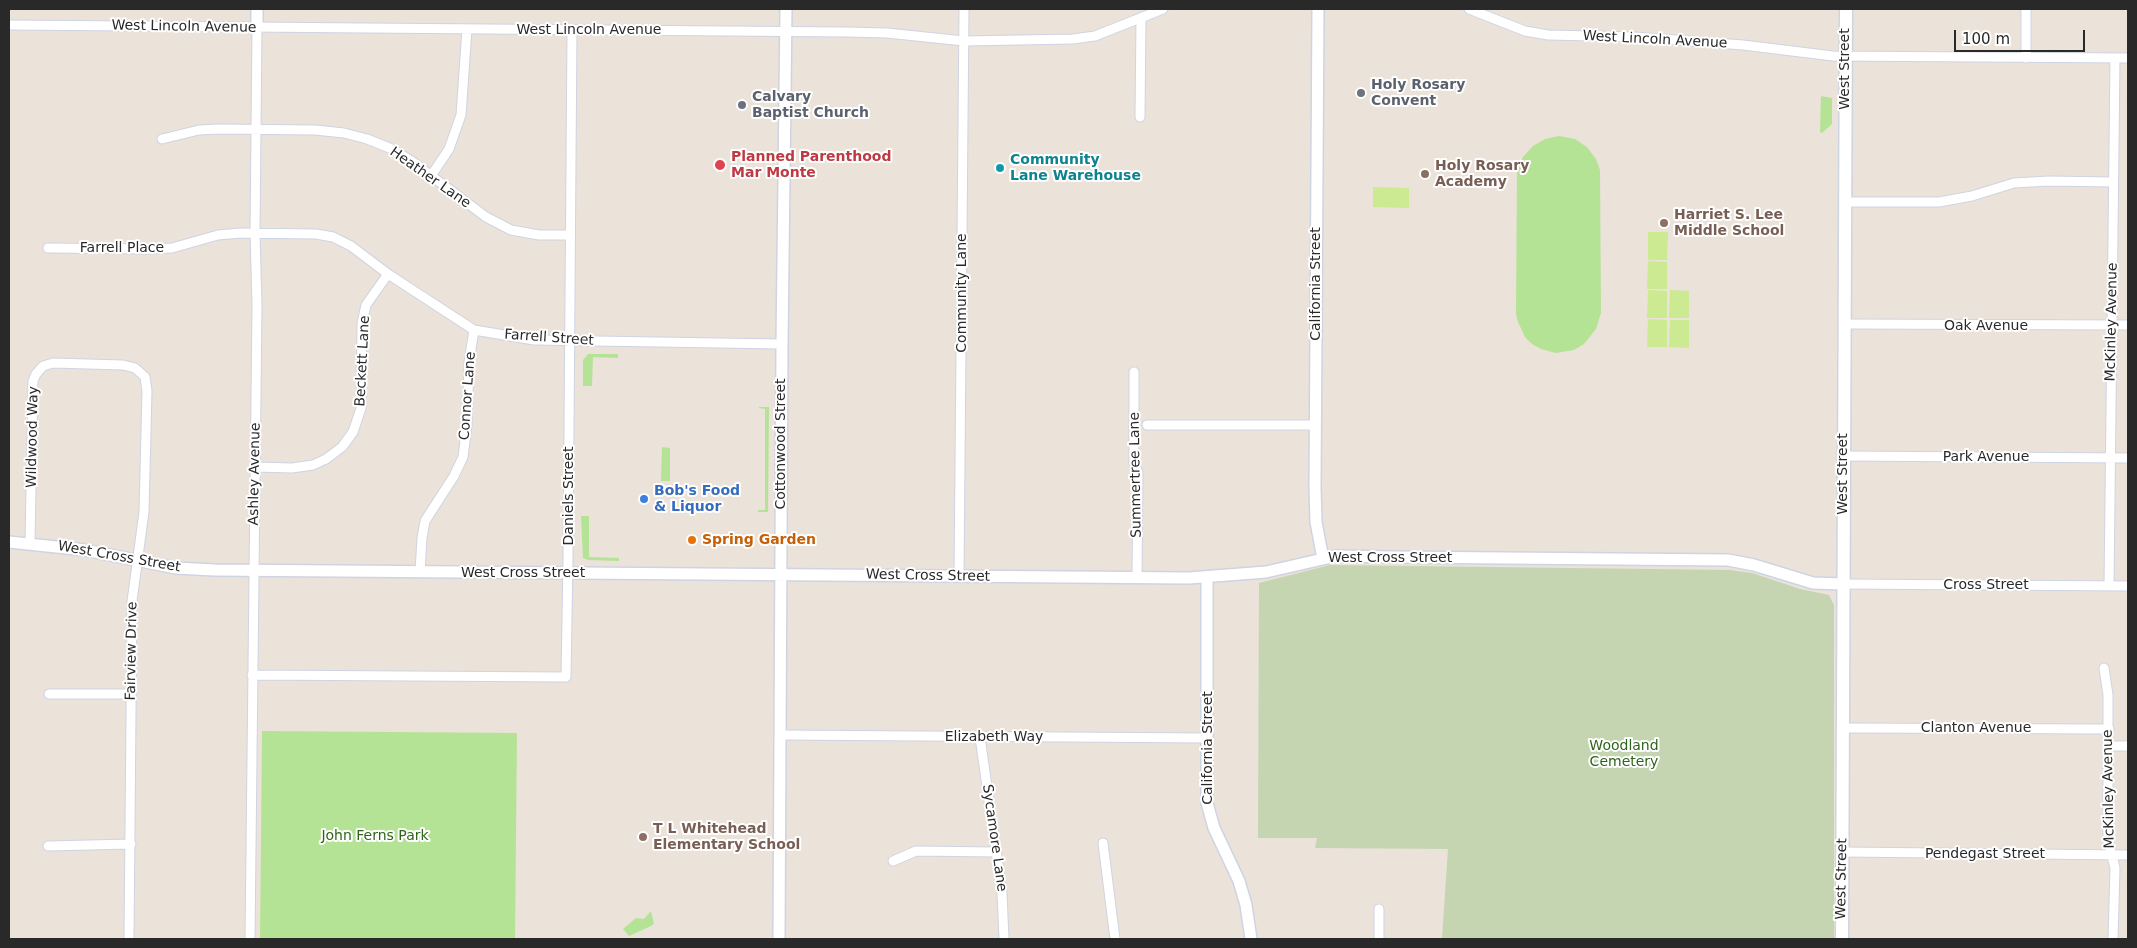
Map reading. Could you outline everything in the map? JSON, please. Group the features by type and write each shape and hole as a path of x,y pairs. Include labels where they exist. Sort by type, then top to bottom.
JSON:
{"main road":[{"name":"West Street","path":"1842,939 1846,9"}],"street":[{"name":"Ashley Avenue","path":"250,939 257,305 255,233 257,9"},
{"name":"Cottonwood Street","path":"779,939 780,575 786,9"},
{"name":"Community Lane","path":"960,576 964,9"},
{"name":"West Lincoln Avenue","path":"9,25 886,33 964,41 1073,39 1095,36 1163,9"},
{"name":"California Street","path":"1318,9 1315,507 1322,559"},
{"name":"West Lincoln Avenue","path":"1469,9 1525,31 1548,35 1636,37 1770,47 1813,54 1846,56 2128,58"},
{"path":"2026,9 2026,58"},
{"path":"1140,117 1141,18"},
{"path":"431,176 448,150 461,115 467,29"},
{"name":"Daniels Street","path":"252,675 566,677 572,30"},
{"name":"McKinley Avenue","path":"2109,586 2114,58"},
{"name":"Heather Lane","path":"162,139 199,130 315,130 344,133 367,139 392,150 486,217 511,230 539,234 570,235"},
{"path":"1845,202 1939,202 1972,196 2014,183 2049,181 2113,182"},
{"name":"Farrell Street","path":"255,233 316,234 333,237 351,246 388,274 474,330 534,340 782,344"},
{"name":"Farrell Place","path":"48,248 172,248 218,235 255,233"},
{"name":"Beckett Lane","path":"255,468 292,468 313,465 326,459 342,447 348,439 358,420 361,408 362,323 364,314 371,296 388,274"},
{"name":"Oak Avenue","path":"1844,324 2128,325"},
{"name":"Connor Lane","path":"420,572 425,521 454,476 462,457 467,425 469,362 474,330"},
{"name":"Wildwood Way","path":"30,543 33,381 36,374 43,366 54,363 123,364 135,368"},
{"name":"Fairview Drive","path":"129,939 132,601 144,512 147,391 144,377 135,368"},
{"name":"Summertree Lane","path":"1134,372 1134,462 1138,474 1137,578"},
{"path":"1148,425 1315,425"},
{"name":"Park Avenue","path":"1843,456 2128,458"},
{"name":"West Cross Street","path":"9,542 102,553 176,568 253,570 1207,578 1283,569 1336,556 1394,556 1728,560 1754,565 1813,584 1843,584"},
{"name":"California Street","path":"1207,578 1208,811 1239,882 1246,905 1251,939"},
{"name":"Cross Street","path":"1843,584 2128,586"},
{"name":"McKinley Avenue","path":"2104,668 2108,695 2108,841 2114,868 2114,939"},
{"path":"50,694 130,694"},
{"name":"Clanton Avenue","path":"1844,728 2109,729"},
{"name":"Elizabeth Way","path":"780,735 1207,738"},
{"name":"Sycamore Lane","path":"980,737 1002,893 1004,939"},
{"path":"2109,746 2128,746"},
{"path":"48,846 131,844"},
{"path":"1103,844 1115,939"},
{"path":"893,861 916,851 996,852"},
{"name":"Pendegast Street","path":"1842,852 2128,855"},
{"path":"1379,909 1379,939"}],"green space":[{"path":"1821,96 1832,98 1832,124 1822,133 1820,132"},
{"path":"1559,136 1575,139 1587,147 1596,159 1600,170 1601,313 1596,329 1584,344 1574,350 1556,353 1541,349 1532,344 1525,337 1516,314 1517,173 1523,157 1533,146 1545,139"},
{"path":"1373,187 1409,188 1409,208 1373,207"},
{"path":"1648,232 1668,232 1667,260 1648,260"},
{"path":"1648,261 1667,262 1667,289 1647,289"},
{"path":"1648,290 1667,291 1667,318 1647,318"},
{"path":"1670,290 1689,291 1689,318 1669,318"},
{"path":"1648,319 1667,320 1667,347 1647,347"},
{"path":"1670,320 1689,320 1689,348 1669,347"},
{"path":"588,354 618,354 618,358 593,357 592,386 583,386 583,360"},
{"path":"759,407 769,407 768,512 758,512 758,510 765,510 765,409"},
{"path":"662,447 670,448 670,481 661,481"},
{"path":"581,516 589,516 589,557 619,558 619,561 588,560 583,558"},
{"name":"Woodland Cemetery","path":"1330,565 1730,570 1752,573 1800,589 1829,595 1834,605 1834,939 1442,939 1448,849 1315,848 1317,838 1258,838 1259,583"},
{"name":"John Ferns Park","path":"262,731 517,733 515,939 260,939"},
{"path":"651,911 654,924 629,936 623,929 636,918 644,919"}],"place":[{"name":"Holy Rosary Convent","path":"1361,93"},
{"name":"Calvary Baptist Church","path":"742,105"},
{"name":"Planned Parenthood Mar Monte","path":"720,165"},
{"name":"Community Lane Warehouse","path":"1000,168"},
{"name":"Holy Rosary Academy","path":"1425,174"},
{"name":"Harriet S. Lee Middle School","path":"1664,223"},
{"name":"Bob's Food & Liquor","path":"644,499"},
{"name":"Spring Garden","path":"692,540"},
{"name":"T L Whitehead Elementary School","path":"643,837"}]}
